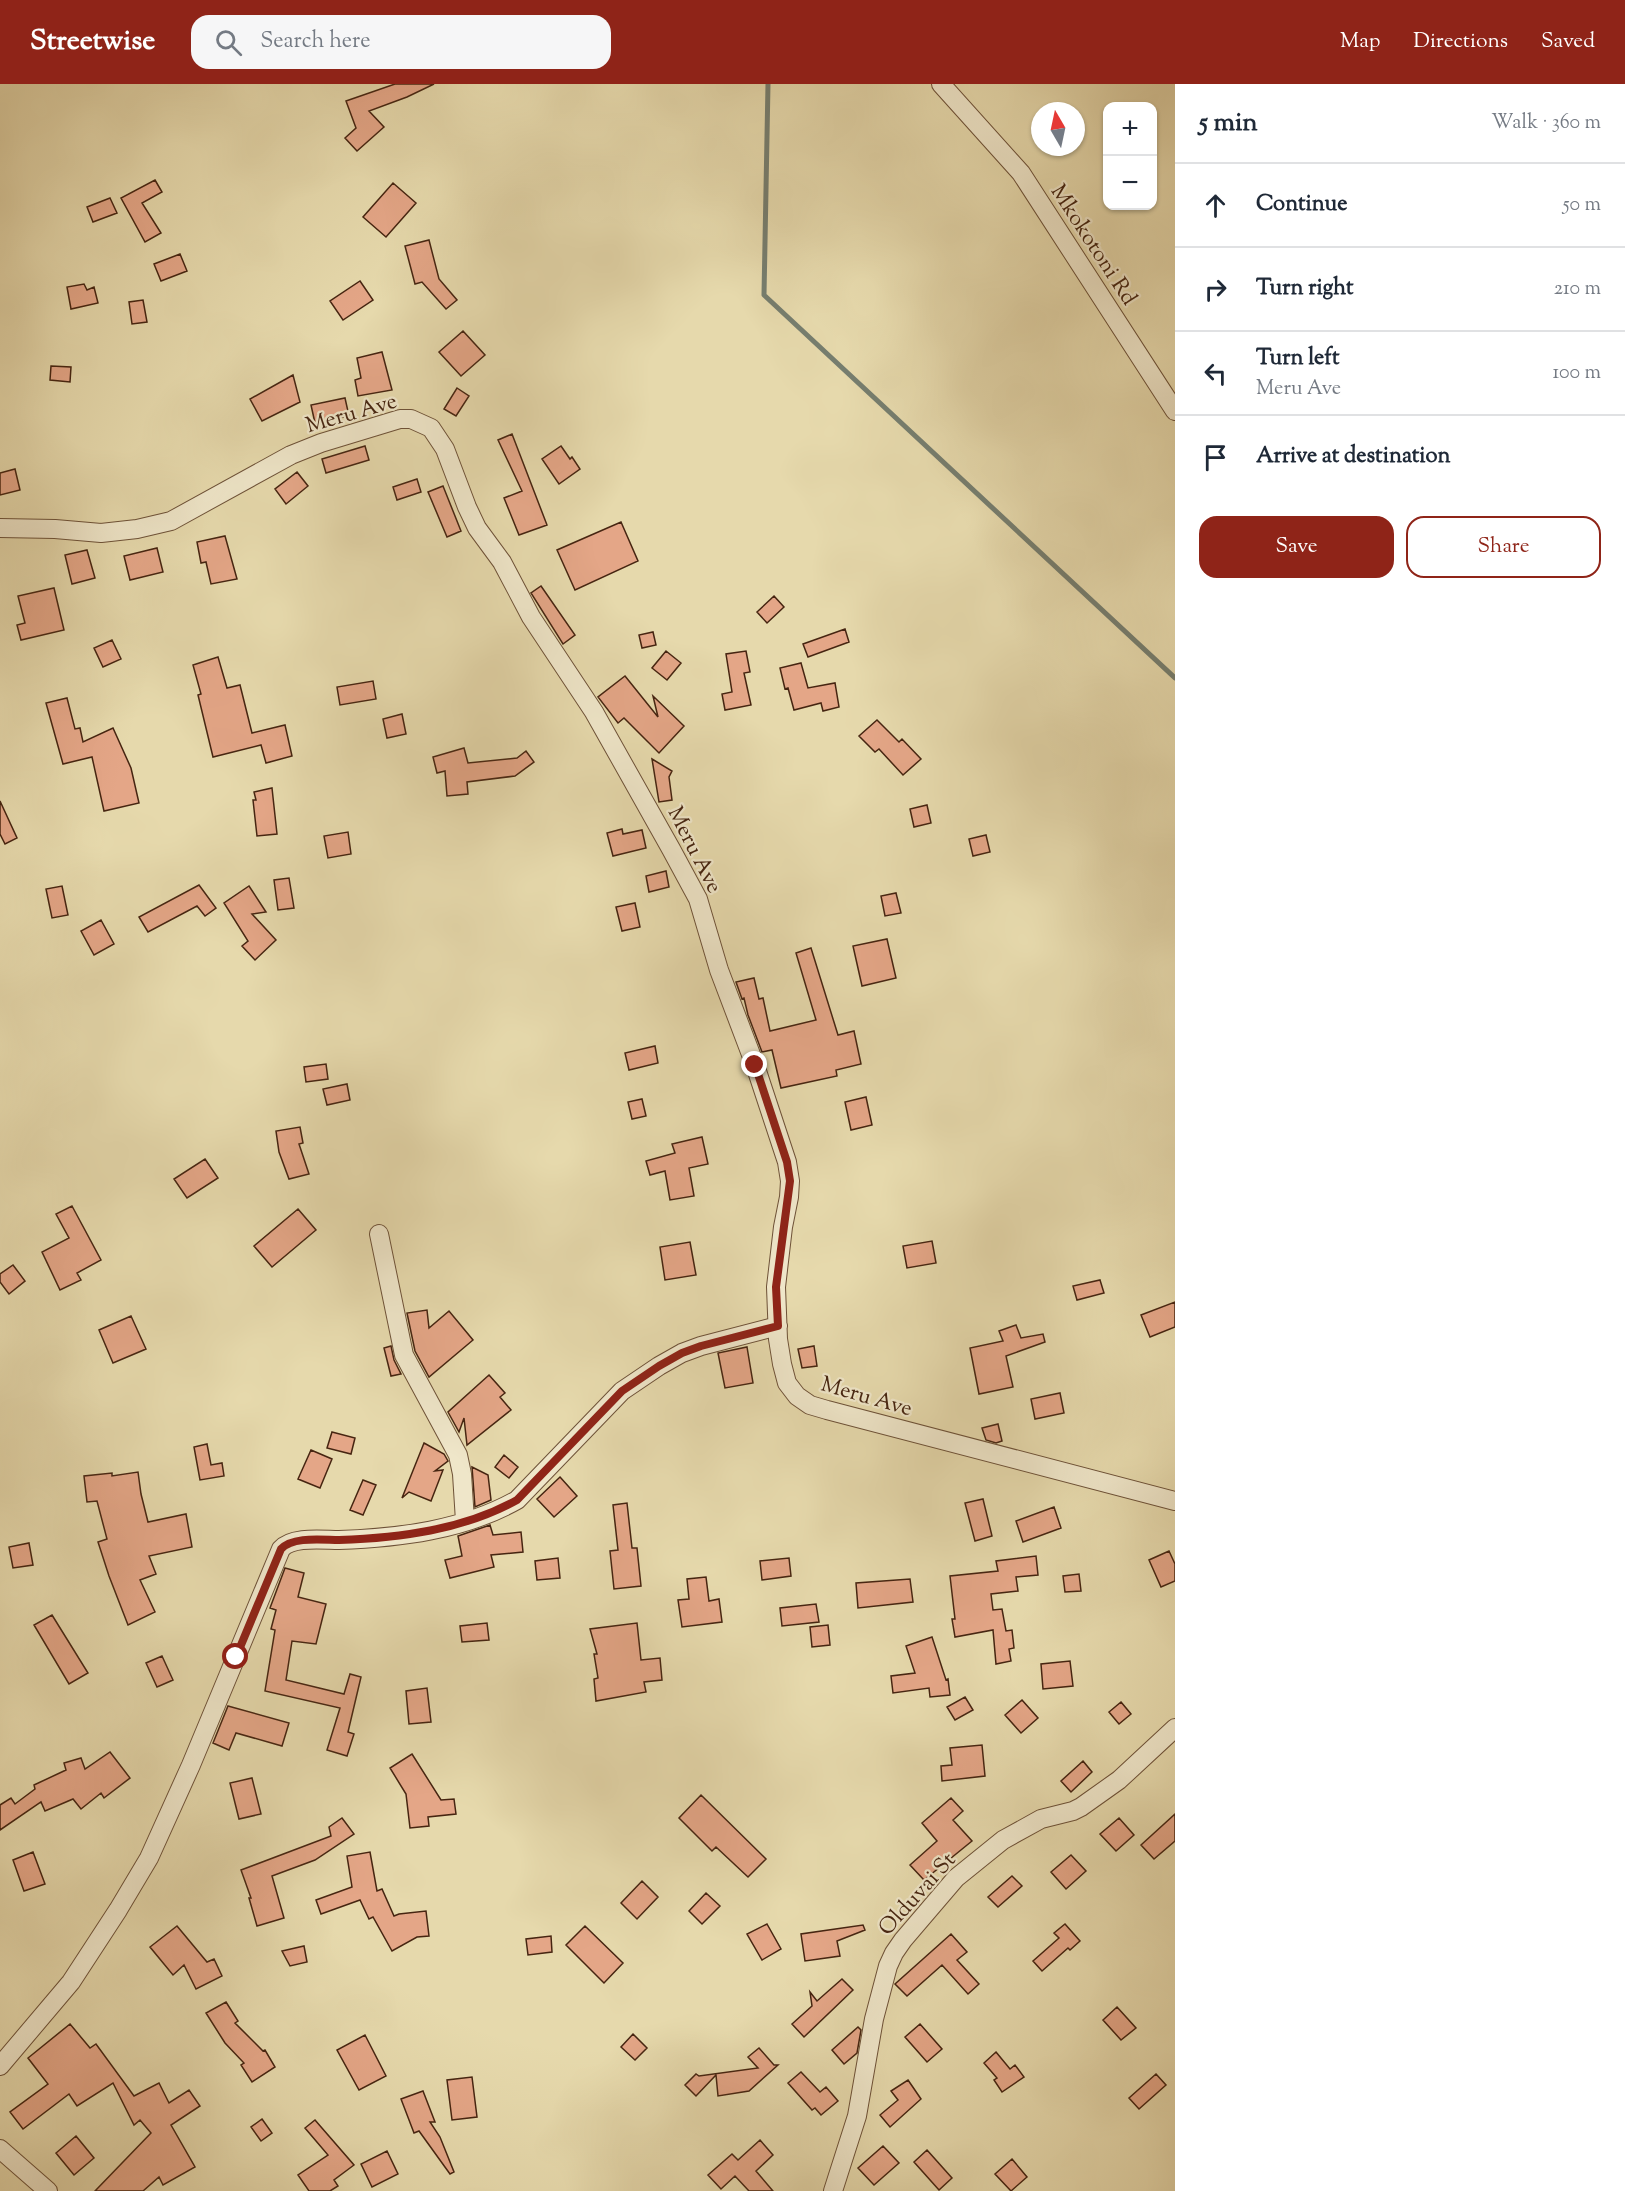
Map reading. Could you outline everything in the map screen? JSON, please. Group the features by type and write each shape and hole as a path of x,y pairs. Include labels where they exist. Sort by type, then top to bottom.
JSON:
{"street":[{"name":"Mkokotoni Rd","path":"941,84 1021,173 1175,411"},
{"name":"Meru Ave","path":"0,528 55,529 101,534 137,529 171,521 254,474 321,442 400,419 411,419 431,428 445,448 477,528 502,562 531,616 594,712 698,899 719,970 755,1065 787,1162 790,1181 776,1287 778,1339 787,1383 797,1396 810,1405 928,1438 1175,1501"},
{"path":"379,1234 404,1355 458,1455 462,1474 465,1521"},
{"path":"0,2066 71,1982 149,1858 191,1765 281,1549 290,1542 358,1539 426,1532 496,1511 517,1500 622,1391 659,1366 682,1353 701,1346 778,1326"},
{"name":"Olduvai St","path":"833,2191 857,2116 874,2019 888,1966 903,1940 957,1878 1003,1840 1041,1819 1081,1807 1119,1780 1175,1728"},
{"path":"0,2149 48,2191"}],"building":[{"path":"395,84 434,84 369,111 384,127 357,151 345,138 356,128 346,101"},
{"path":"155,180 162,192 142,203 161,233 145,242 121,198"},
{"path":"393,183 416,203 386,237 363,217"},
{"path":"110,198 117,213 93,222 87,207"},
{"path":"429,240 439,279 457,300 446,309 422,282 415,284 405,246"},
{"path":"180,254 187,271 161,281 154,264"},
{"path":"360,281 373,300 343,320 330,301"},
{"path":"84,284 87,290 94,287 98,303 71,309 67,287"},
{"path":"143,300 147,322 132,324 129,302"},
{"path":"463,331 485,355 461,376 439,352"},
{"path":"382,352 392,390 358,396 355,380 361,378 357,358"},
{"path":"51,366 71,367 70,382 50,380"},
{"path":"293,375 300,402 262,421 250,399"},
{"path":"457,388 469,396 456,416 444,409"},
{"path":"345,398 349,416 315,423 311,405"},
{"path":"512,434 547,525 519,535 504,498 522,491 498,440"},
{"path":"365,446 369,460 326,473 322,459"},
{"path":"561,446 580,469 559,484 542,459"},
{"path":"15,469 20,490 0,495 0,473"},
{"path":"297,472 308,486 286,504 275,489"},
{"path":"417,479 421,492 397,500 393,487"},
{"path":"443,486 461,531 447,537 428,492"},
{"path":"621,522 638,561 575,590 557,550"},
{"path":"225,536 237,579 211,584 206,562 201,563 197,542"},
{"path":"157,548 163,572 130,580 124,556"},
{"path":"87,550 95,578 72,584 65,555"},
{"path":"541,586 575,635 563,644 531,593"},
{"path":"54,588 64,630 21,640 17,625 25,623 18,596"},
{"path":"774,596 784,607 767,623 757,612"},
{"path":"845,629 849,642 808,657 803,644"},
{"path":"653,632 656,645 642,648 639,635"},
{"path":"112,640 121,659 103,667 94,648"},
{"path":"666,651 681,663 667,680 652,668"},
{"path":"746,651 750,672 744,673 751,705 725,710 722,694 732,692 726,654"},
{"path":"218,657 227,688 240,685 252,733 285,725 292,756 266,763 261,745 213,757 193,665"},
{"path":"801,663 808,688 835,683 839,707 823,711 821,703 794,710 788,688 785,689 780,668"},
{"path":"625,676 658,717 653,696 684,726 659,753 624,718 618,723 598,697"},
{"path":"373,681 376,699 340,705 337,687"},
{"path":"67,698 75,729 80,728 83,742 113,728 131,768 139,803 104,811 92,757 63,764 46,703"},
{"path":"402,714 406,734 387,738 383,719"},
{"path":"877,720 899,742 902,739 921,759 903,775 879,749 875,752 859,736"},
{"path":"464,748 468,763 517,758 526,751 534,762 515,776 467,782 468,794 447,796 445,771 437,773 433,757"},
{"path":"652,759 672,771 669,777 672,800 659,802"},
{"path":"272,788 277,834 257,836 254,792"},
{"path":"0,801 17,838 5,844 0,834"},
{"path":"927,805 931,823 914,827 910,809"},
{"path":"622,829 623,834 642,830 646,848 613,856 607,833"},
{"path":"348,832 351,854 328,858 324,836"},
{"path":"986,835 990,852 973,856 969,839"},
{"path":"666,871 669,887 649,892 646,876"},
{"path":"289,878 294,908 278,910 274,880"},
{"path":"199,885 216,908 205,916 197,906 148,932 139,917"},
{"path":"62,886 68,915 52,918 46,889"},
{"path":"249,886 266,912 252,914 276,940 255,960 242,946 248,941 224,903"},
{"path":"896,893 901,913 885,916 881,896"},
{"path":"635,903 640,927 622,931 616,907"},
{"path":"101,920 114,944 94,955 81,931"},
{"path":"887,939 896,978 862,986 853,946"},
{"path":"811,948 838,1035 854,1031 861,1064 836,1070 837,1076 781,1088 772,1050 762,1052 744,998 742,999 736,982 754,978 759,999 763,998 770,1031 816,1020 796,953"},
{"path":"655,1046 658,1063 629,1070 625,1053"},
{"path":"326,1064 328,1079 306,1082 304,1067"},
{"path":"347,1084 350,1100 327,1105 323,1089"},
{"path":"866,1097 872,1125 851,1130 845,1102"},
{"path":"642,1099 646,1116 632,1119 628,1102"},
{"path":"300,1127 303,1143 299,1144 309,1174 289,1179 279,1152 276,1131"},
{"path":"702,1137 708,1164 689,1168 694,1196 670,1200 665,1171 650,1175 646,1161 675,1153 672,1144"},
{"path":"205,1159 218,1178 187,1198 174,1179"},
{"path":"72,1206 101,1260 77,1273 81,1280 60,1290 42,1252 69,1238 56,1214"},
{"path":"298,1209 316,1230 272,1267 254,1246"},
{"path":"932,1241 936,1263 907,1268 903,1246"},
{"path":"690,1242 696,1275 665,1280 660,1247"},
{"path":"13,1265 25,1281 9,1294 0,1282 0,1274"},
{"path":"1100,1280 1104,1293 1077,1300 1073,1286"},
{"path":"1175,1302 1175,1327 1150,1337 1141,1315"},
{"path":"427,1310 429,1328 449,1311 473,1340 429,1377 415,1351 407,1313"},
{"path":"131,1316 146,1349 113,1363 99,1330"},
{"path":"1016,1325 1021,1338 1043,1334 1045,1342 1006,1356 1013,1387 979,1394 970,1348 1003,1341 999,1331"},
{"path":"391,1346 394,1360 401,1374 391,1376 384,1348"},
{"path":"814,1346 817,1366 802,1368 798,1349"},
{"path":"747,1347 753,1383 725,1388 718,1353"},
{"path":"489,1375 505,1393 500,1397 511,1410 467,1445 464,1418 459,1432 448,1412"},
{"path":"1060,1393 1064,1413 1035,1419 1031,1399"},
{"path":"998,1424 1002,1441 996,1443 986,1440 982,1428"},
{"path":"332,1432 355,1438 351,1454 327,1448"},
{"path":"424,1443 444,1454 448,1461 435,1471 443,1470 431,1501 409,1492 402,1498"},
{"path":"207,1444 211,1465 222,1463 224,1476 200,1480 194,1447"},
{"path":"311,1450 332,1459 320,1488 298,1479"},
{"path":"504,1455 518,1467 509,1478 495,1467"},
{"path":"472,1467 488,1475 491,1500 475,1507"},
{"path":"138,1472 148,1522 186,1514 192,1547 149,1556 156,1574 140,1580 155,1612 128,1625 98,1542 107,1539 97,1501 87,1502 84,1476 112,1473 112,1476"},
{"path":"560,1477 577,1496 554,1517 537,1499"},
{"path":"363,1480 376,1485 363,1515 350,1510"},
{"path":"983,1499 992,1536 975,1541 965,1503"},
{"path":"627,1503 632,1548 637,1548 641,1586 614,1589 610,1551 618,1550 613,1505"},
{"path":"1054,1507 1061,1528 1023,1542 1016,1521"},
{"path":"490,1525 493,1535 521,1532 523,1552 491,1555 494,1567 450,1578 445,1560 462,1556 458,1536"},
{"path":"29,1543 33,1565 13,1568 9,1547"},
{"path":"1169,1551 1175,1564 1175,1581 1161,1587 1149,1560"},
{"path":"1036,1556 1038,1575 1016,1577 1018,1591 991,1594 993,1610 1002,1609 1006,1631 1012,1630 1014,1648 1009,1649 1011,1661 996,1664 993,1630 955,1637 950,1576 998,1571 996,1561"},
{"path":"558,1558 560,1578 537,1580 535,1561"},
{"path":"789,1558 791,1576 762,1580 760,1561"},
{"path":"285,1568 304,1573 298,1597 326,1604 316,1644 292,1641 286,1680 344,1694 350,1674 361,1677 348,1732 354,1734 347,1756 327,1750 340,1708 265,1691 275,1630 271,1629 276,1610 270,1608"},
{"path":"1079,1574 1081,1591 1065,1592 1063,1576"},
{"path":"706,1577 709,1601 719,1599 722,1622 682,1627 678,1600 689,1599 687,1579"},
{"path":"910,1579 913,1602 858,1608 856,1583"},
{"path":"816,1604 819,1622 782,1626 780,1608"},
{"path":"52,1615 88,1673 69,1684 34,1625"},
{"path":"487,1623 489,1640 462,1642 460,1626"},
{"path":"637,1623 641,1660 660,1658 662,1680 644,1682 646,1692 596,1701 594,1679 598,1678 594,1654 597,1654 590,1629"},
{"path":"828,1625 830,1645 812,1647 810,1627"},
{"path":"932,1637 946,1680 948,1679 950,1695 930,1697 929,1688 893,1693 891,1676 915,1673 906,1646"},
{"path":"162,1656 173,1680 157,1687 146,1663"},
{"path":"1070,1661 1073,1686 1043,1689 1041,1664"},
{"path":"427,1688 431,1722 409,1724 406,1691"},
{"path":"965,1697 973,1710 955,1720 947,1707"},
{"path":"1022,1700 1038,1718 1021,1733 1005,1715"},
{"path":"1121,1702 1131,1714 1119,1724 1109,1712"},
{"path":"228,1706 289,1723 282,1746 236,1733 229,1750 213,1743"},
{"path":"982,1745 985,1776 942,1781 941,1766 952,1765 950,1748"},
{"path":"110,1752 130,1778 104,1798 101,1793 81,1809 73,1799 45,1811 41,1802 0,1830 0,1805 11,1798 15,1804 35,1789 34,1785 66,1770 64,1763 81,1758 85,1769"},
{"path":"412,1754 441,1800 454,1799 456,1814 428,1817 429,1826 410,1828 406,1794 390,1768"},
{"path":"1083,1761 1092,1772 1071,1792 1061,1781"},
{"path":"252,1778 261,1814 239,1819 230,1783"},
{"path":"701,1795 766,1859 748,1877 716,1847 712,1851 679,1818"},
{"path":"951,1798 963,1811 953,1820 972,1841 924,1880 910,1865 937,1841 922,1823"},
{"path":"1175,1814 1175,1841 1154,1859 1141,1845"},
{"path":"342,1818 354,1834 315,1860 272,1876 284,1918 257,1926 249,1898 251,1898 241,1870 331,1836 329,1827"},
{"path":"1119,1818 1134,1835 1116,1851 1100,1834"},
{"path":"33,1852 45,1884 24,1891 13,1860"},
{"path":"370,1852 377,1891 382,1889 394,1916 426,1911 429,1936 417,1937 392,1951 373,1917 369,1919 360,1900 321,1914 316,1900 352,1887 347,1856"},
{"path":"1071,1855 1086,1871 1066,1889 1051,1872"},
{"path":"1012,1876 1022,1886 998,1907 988,1897"},
{"path":"642,1881 658,1897 637,1919 621,1903"},
{"path":"706,1893 720,1906 702,1924 689,1911"},
{"path":"767,1924 781,1949 762,1960 747,1934"},
{"path":"1065,1924 1080,1941 1070,1950 1068,1948 1042,1971 1033,1961 1059,1938 1054,1933"},
{"path":"863,1925 865,1930 837,1941 840,1956 805,1961 801,1934"},
{"path":"177,1926 207,1962 214,1959 222,1976 196,1989 184,1965 173,1975 150,1947"},
{"path":"585,1926 623,1963 604,1983 566,1945"},
{"path":"951,1934 967,1952 957,1960 979,1984 968,1994 942,1965 907,1996 895,1984"},
{"path":"551,1936 552,1952 528,1955 526,1939"},
{"path":"304,1946 307,1962 290,1966 282,1951"},
{"path":"842,1979 853,1990 804,2037 792,2024 812,2006 810,1992 817,2001"},
{"path":"226,2002 238,2021 235,2023 263,2051 265,2050 275,2067 252,2082 241,2065 244,2063 225,2043 206,2013"},
{"path":"1117,2007 1136,2028 1121,2040 1103,2020"},
{"path":"70,2024 90,2048 96,2044 134,2096 159,2083 169,2103 189,2090 200,2106 171,2125 195,2167 163,2185 159,2177 143,2191 95,2191 151,2133 140,2120 134,2125 113,2083 77,2106 69,2094 23,2129 10,2112 48,2084 28,2058"},
{"path":"920,2024 942,2049 927,2062 905,2037"},
{"path":"858,2027 861,2030 857,2053 844,2064 832,2050"},
{"path":"633,2034 647,2048 635,2060 621,2047"},
{"path":"365,2035 386,2076 359,2090 337,2050"},
{"path":"759,2048 774,2065 778,2065 749,2091 718,2096 716,2075 696,2096 685,2085 696,2074 699,2076 758,2068 748,2057"},
{"path":"996,2052 1010,2069 1015,2065 1024,2077 1002,2092 994,2080 997,2078 984,2063"},
{"path":"801,2072 820,2092 826,2087 838,2101 821,2115 815,2108 812,2110 788,2083"},
{"path":"1156,2074 1166,2085 1139,2109 1129,2098"},
{"path":"472,2077 477,2117 452,2120 447,2080"},
{"path":"908,2080 921,2099 890,2127 880,2115 898,2100 891,2091"},
{"path":"423,2091 435,2122 430,2122 440,2137 454,2172 450,2174 419,2131 414,2133 401,2099"},
{"path":"262,2119 272,2133 261,2141 251,2127"},
{"path":"315,2120 354,2165 334,2180 338,2186 330,2191 309,2191 298,2175 328,2155 305,2128"},
{"path":"76,2136 94,2158 74,2175 56,2153"},
{"path":"760,2140 773,2155 756,2171 773,2191 749,2191 735,2176 721,2189 708,2175 732,2154 738,2160"},
{"path":"883,2146 899,2163 874,2185 858,2168"},
{"path":"927,2150 952,2178 939,2190 914,2162"},
{"path":"387,2151 398,2174 372,2187 361,2164"},
{"path":"1012,2159 1027,2177 1011,2191 995,2174"}],"waterway":[{"path":"768,84 764,295 1175,678"}],"route":[{"path":"236,1657 285,1544 426,1532 496,1511 517,1500 622,1391 659,1366 682,1353 701,1346 778,1326 776,1287 790,1181 787,1162 755,1065"}]}
